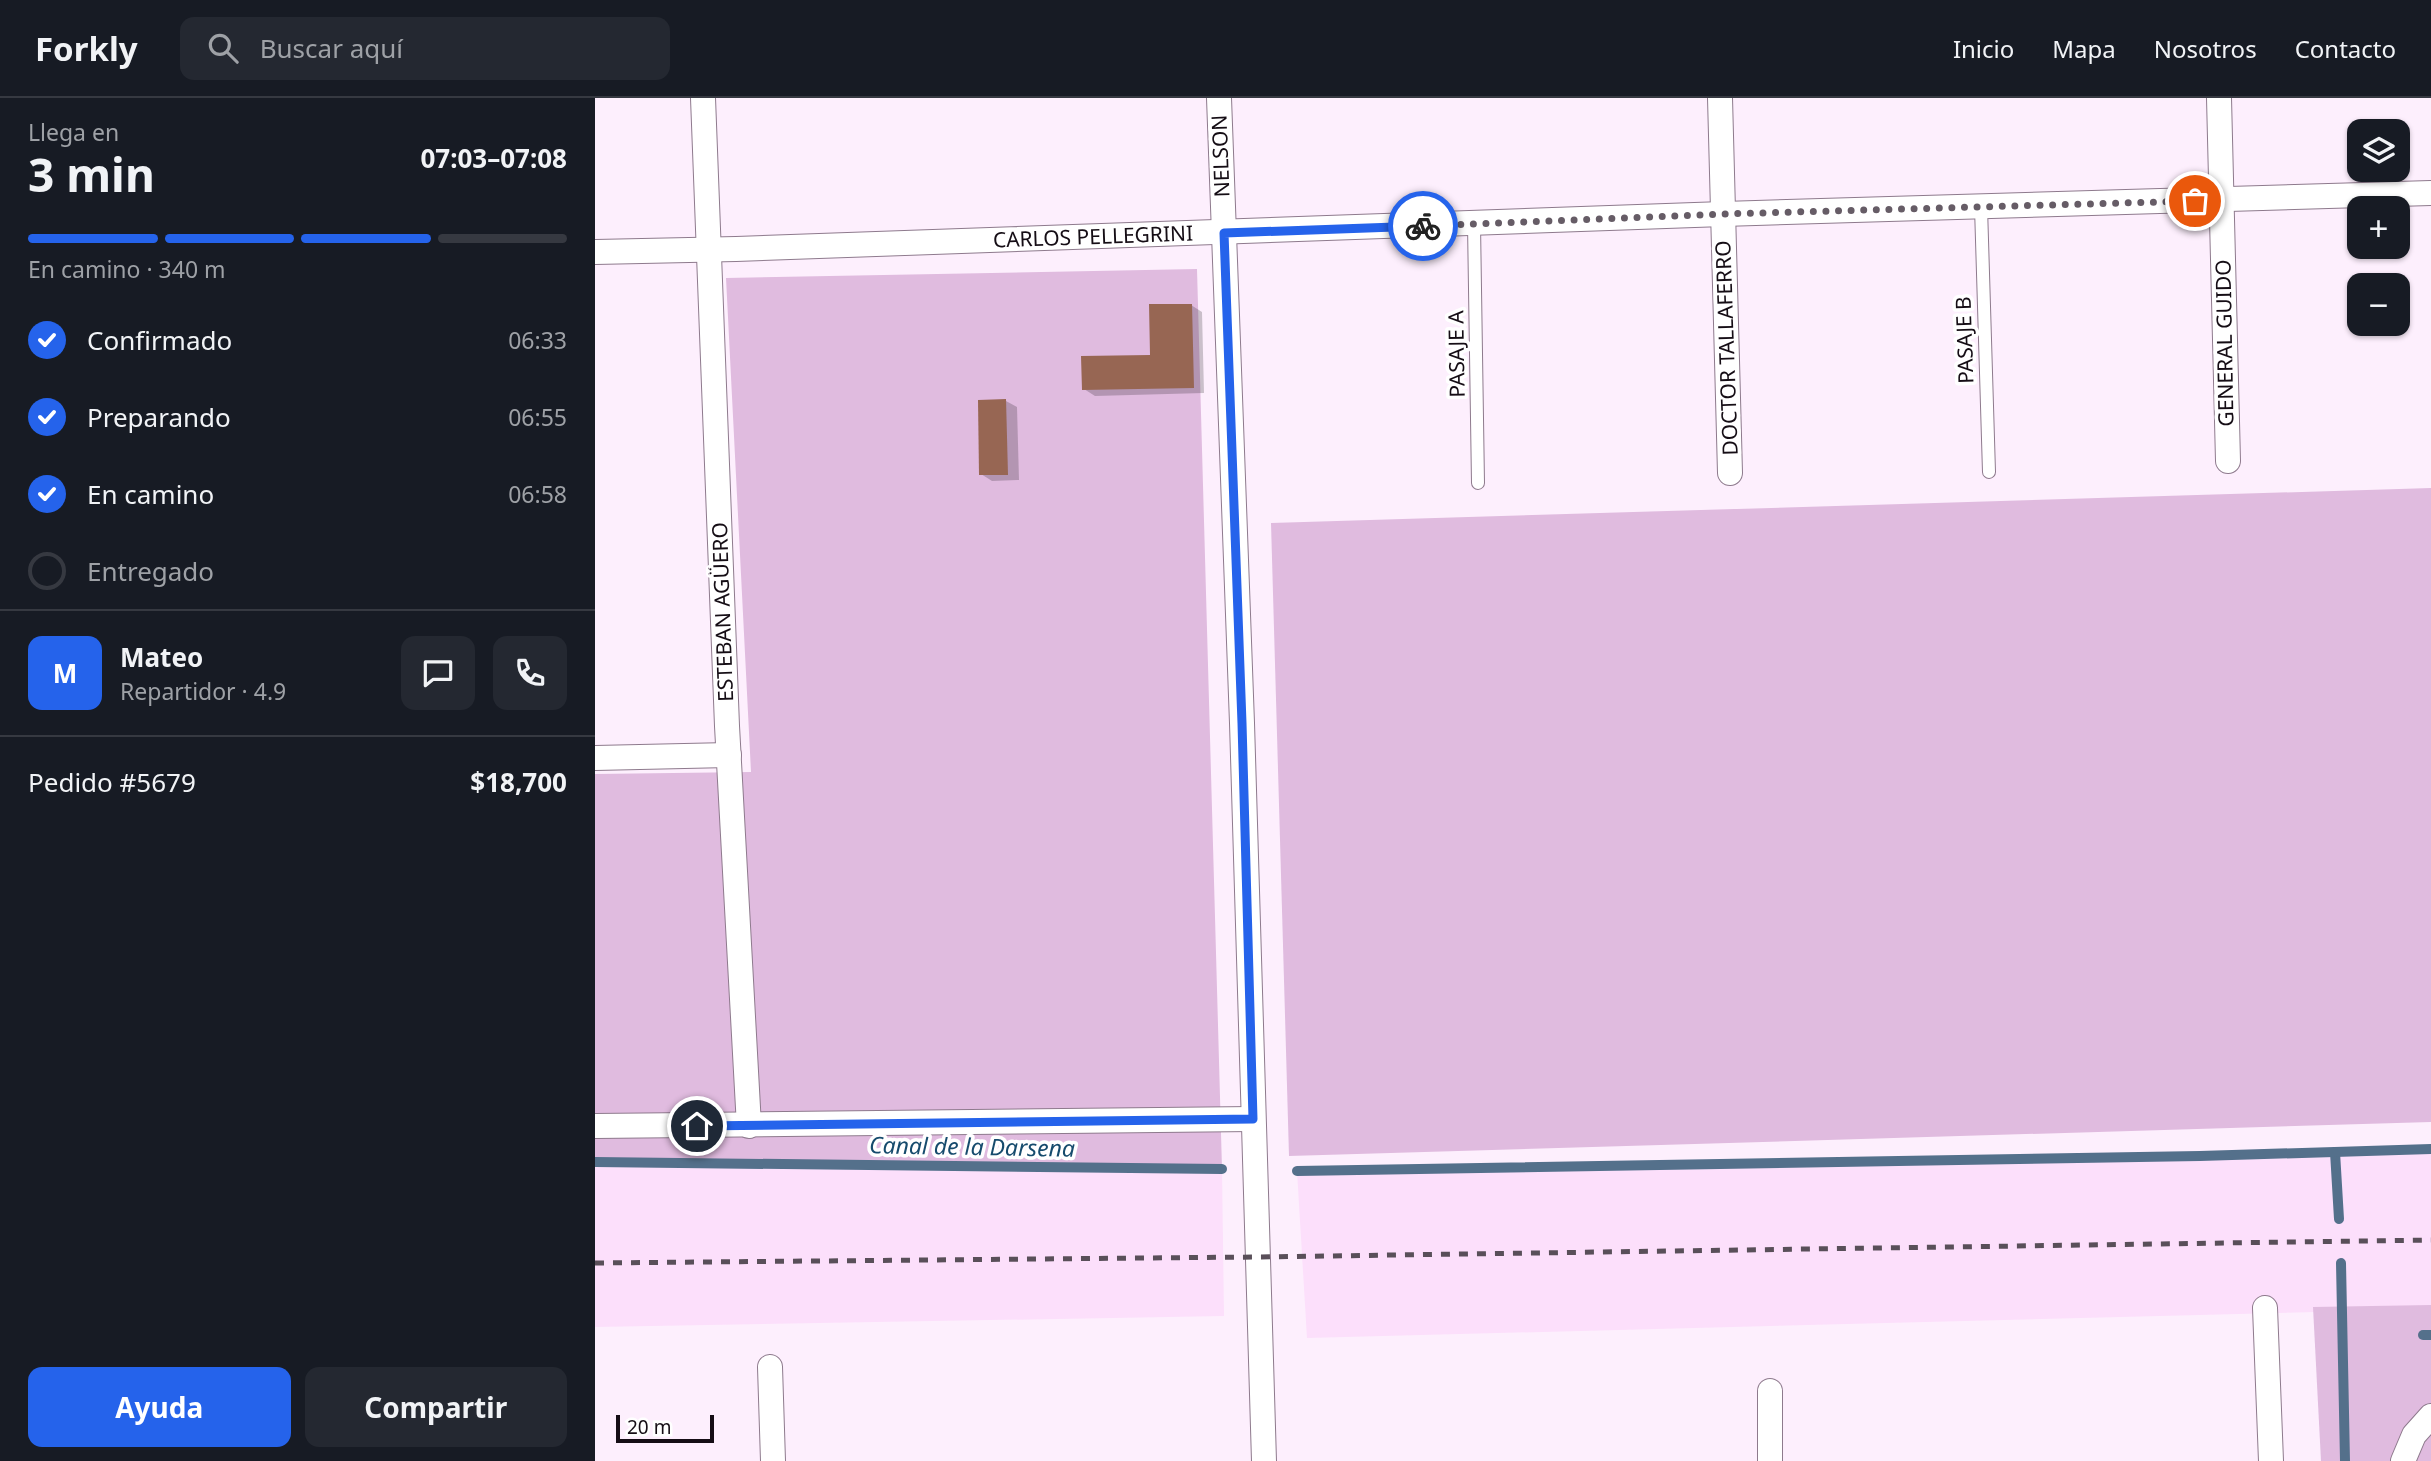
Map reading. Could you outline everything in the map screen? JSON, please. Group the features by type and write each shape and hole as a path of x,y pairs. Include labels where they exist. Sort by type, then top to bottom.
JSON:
{"street":[{"name":"ESTEBAN AGÜERO","path":"703,98 729,755 749,1126"},
{"name":"NELSON","path":"1219,98 1242,723 1264,1461"},
{"name":"DOCTOR TALLAFERRO","path":"1720,98 1730,473"},
{"name":"GENERAL GUIDO","path":"2220,98 2228,461"},
{"name":"CARLOS PELLEGRINI","path":"595,251 707,250 1723,214 2431,193"},
{"path":"595,758 729,755"},
{"path":"595,1126 1253,1119"},
{"path":"2265,1308 2271,1461"},
{"path":"770,1367 773,1461"},
{"path":"1770,1391 1770,1461"},
{"path":"2403,1461 2414,1435 2431,1416"}],"lane":[{"name":"PASAJE B","path":"1980,207 1989,472"},
{"name":"PASAJE A","path":"1473,224 1478,483"}],"shaded area":[{"path":"1197,269 1222,1169 595,1165 595,774 751,772 726,278"},
{"path":"2431,488 2431,1122 1289,1156 1271,523"},
{"path":"2431,1149 2431,1309 1307,1338 1297,1171 2200,1156"},
{"path":"595,1165 1222,1169 1224,1316 595,1327"},
{"path":"2431,1305 2431,1461 2321,1461 2313,1307"}],"building":[{"path":"1149,304 1192,304 1194,388 1082,390 1081,356 1150,355"},
{"path":"1006,399 1008,475 979,475 978,400"}],"waterway":[{"path":"1297,1171 2200,1156 2431,1149"},
{"path":"2335,1152 2339,1219"},
{"name":"Canal de la Darsena","path":"595,1162 1222,1169"},
{"path":"2341,1263 2345,1461"},
{"path":"2423,1335 2431,1335"}],"railway":[{"path":"595,1263 1257,1257 2431,1240"}],"way so far":[{"path":"1423,226 1723,214 2195,201"}],"route":[{"path":"697,1126 1253,1119 1224,233 1423,226"}]}
